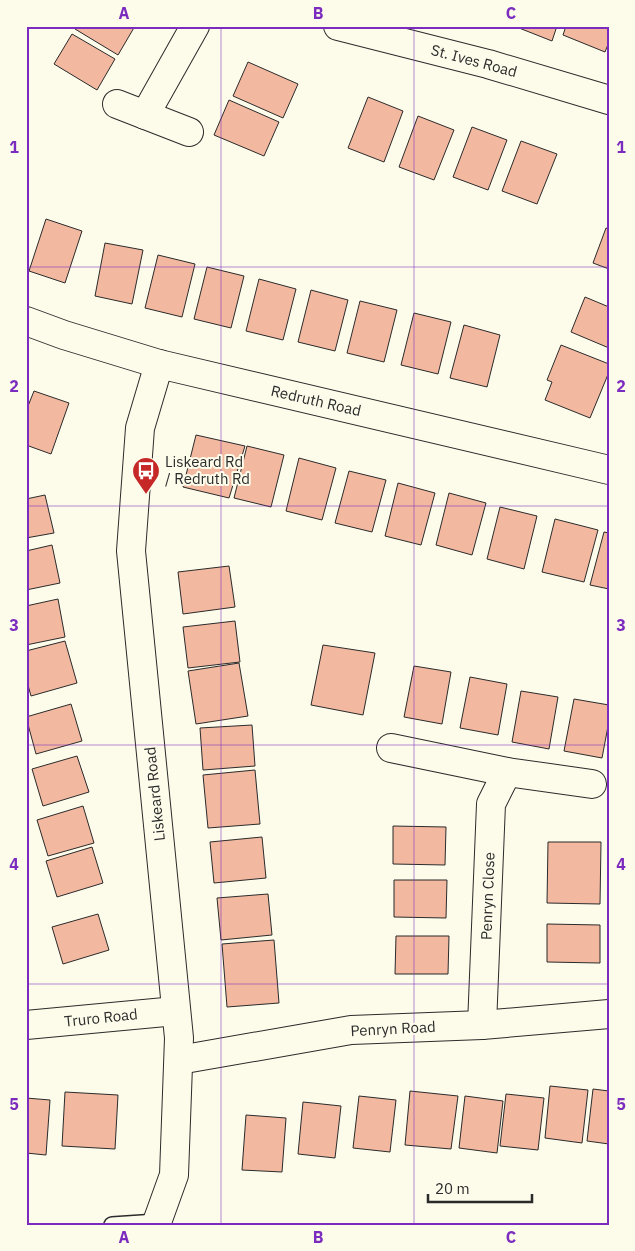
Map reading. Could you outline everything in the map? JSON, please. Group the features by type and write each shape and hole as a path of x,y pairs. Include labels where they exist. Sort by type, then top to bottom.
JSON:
{"street":[{"path":"145,115 195,26"},
{"name":"St. Ives Road","path":"338,26 488,64 609,100"},
{"path":"117,104 189,132"},
{"name":"Redruth Road","path":"26,321 64,335 159,364 609,470"},
{"name":"Liskeard Road","path":"157,1223 174,1175 180,1060 131,551 140,428 159,364"},
{"path":"391,748 507,772 592,784"},
{"name":"Penryn Close","path":"482,1025 492,804 507,772"},
{"name":"Truro Road","path":"26,1025 176,1011"},
{"name":"Penryn Road","path":"180,1060 351,1030 482,1025 609,1014"}],"lane":[{"path":"112,1225 157,1223"}],"building":[{"path":"77,26 135,26 118,55 75,29"},
{"path":"514,26 557,26 552,41"},
{"path":"566,26 609,26 609,42 605,52 563,35"},
{"path":"72,34 115,59 97,90 54,64"},
{"path":"248,62 298,84 283,118 233,96"},
{"path":"368,97 403,111 384,162 348,148"},
{"path":"229,100 279,122 264,156 214,135"},
{"path":"418,116 454,130 434,180 399,167"},
{"path":"472,127 507,140 488,190 453,177"},
{"path":"521,141 557,154 537,204 502,191"},
{"path":"46,219 82,231 65,283 29,271"},
{"path":"606,228 609,229 609,269 593,263"},
{"path":"105,243 143,250 132,304 95,296"},
{"path":"158,255 195,264 182,317 145,308"},
{"path":"207,267 244,276 231,328 194,319"},
{"path":"259,279 296,289 283,340 246,331"},
{"path":"311,290 348,300 335,351 298,342"},
{"path":"585,297 609,307 609,348 571,332"},
{"path":"360,301 397,310 384,362 347,353"},
{"path":"414,313 451,322 438,374 401,365"},
{"path":"464,325 500,335 487,387 450,378"},
{"path":"561,345 609,364 609,372 590,418 545,400 552,382 547,380"},
{"path":"34,391 69,403 51,454 26,445 26,411"},
{"path":"196,435 245,446 229,498 183,487"},
{"path":"247,446 284,455 271,507 234,498"},
{"path":"299,458 336,468 322,520 286,511"},
{"path":"349,471 386,480 372,532 335,523"},
{"path":"398,483 435,493 421,545 385,536"},
{"path":"449,493 486,503 472,555 436,545"},
{"path":"45,495 54,533 26,538 26,499"},
{"path":"500,507 537,516 524,569 487,559"},
{"path":"555,519 598,530 584,582 542,572"},
{"path":"604,532 609,533 609,589 590,585"},
{"path":"52,545 60,583 26,590 26,551"},
{"path":"229,566 235,607 183,614 178,572"},
{"path":"58,599 65,637 26,645 26,606"},
{"path":"235,621 240,662 188,668 183,627"},
{"path":"65,641 77,683 31,696 26,678 26,651"},
{"path":"323,645 375,653 363,715 311,705"},
{"path":"239,663 248,716 196,724 188,671"},
{"path":"414,666 451,672 442,724 404,717"},
{"path":"470,677 507,684 498,735 460,728"},
{"path":"521,691 558,697 549,749 512,742"},
{"path":"574,699 609,705 609,721 602,758 564,751"},
{"path":"71,704 82,741 36,754 26,717"},
{"path":"252,725 255,766 203,770 200,728"},
{"path":"77,756 89,792 43,806 32,769"},
{"path":"255,770 260,824 208,828 203,775"},
{"path":"83,806 94,843 48,856 37,820"},
{"path":"393,826 446,827 445,865 393,864"},
{"path":"262,837 266,878 214,883 210,842"},
{"path":"548,842 601,842 600,904 547,903"},
{"path":"92,847 103,883 57,897 46,861"},
{"path":"394,880 447,880 446,918 394,917"},
{"path":"268,894 272,935 221,940 217,898"},
{"path":"98,914 109,950 63,964 52,927"},
{"path":"547,924 600,925 600,963 547,962"},
{"path":"396,936 449,936 448,974 395,974"},
{"path":"274,940 279,1003 227,1007 222,944"},
{"path":"550,1086 588,1090 582,1143 545,1138"},
{"path":"593,1089 609,1091 609,1144 587,1141"},
{"path":"410,1091 458,1096 451,1149 405,1145"},
{"path":"65,1092 118,1095 115,1149 62,1146"},
{"path":"506,1094 544,1098 538,1150 500,1146"},
{"path":"359,1096 396,1100 390,1152 353,1148"},
{"path":"465,1096 503,1101 497,1153 459,1148"},
{"path":"26,1098 50,1100 46,1155 26,1153"},
{"path":"303,1102 341,1106 335,1158 298,1154"},
{"path":"246,1115 286,1118 282,1172 242,1170"}],"place":[{"name":"Liskeard Rd / Redruth Rd","path":"146,495"}]}
